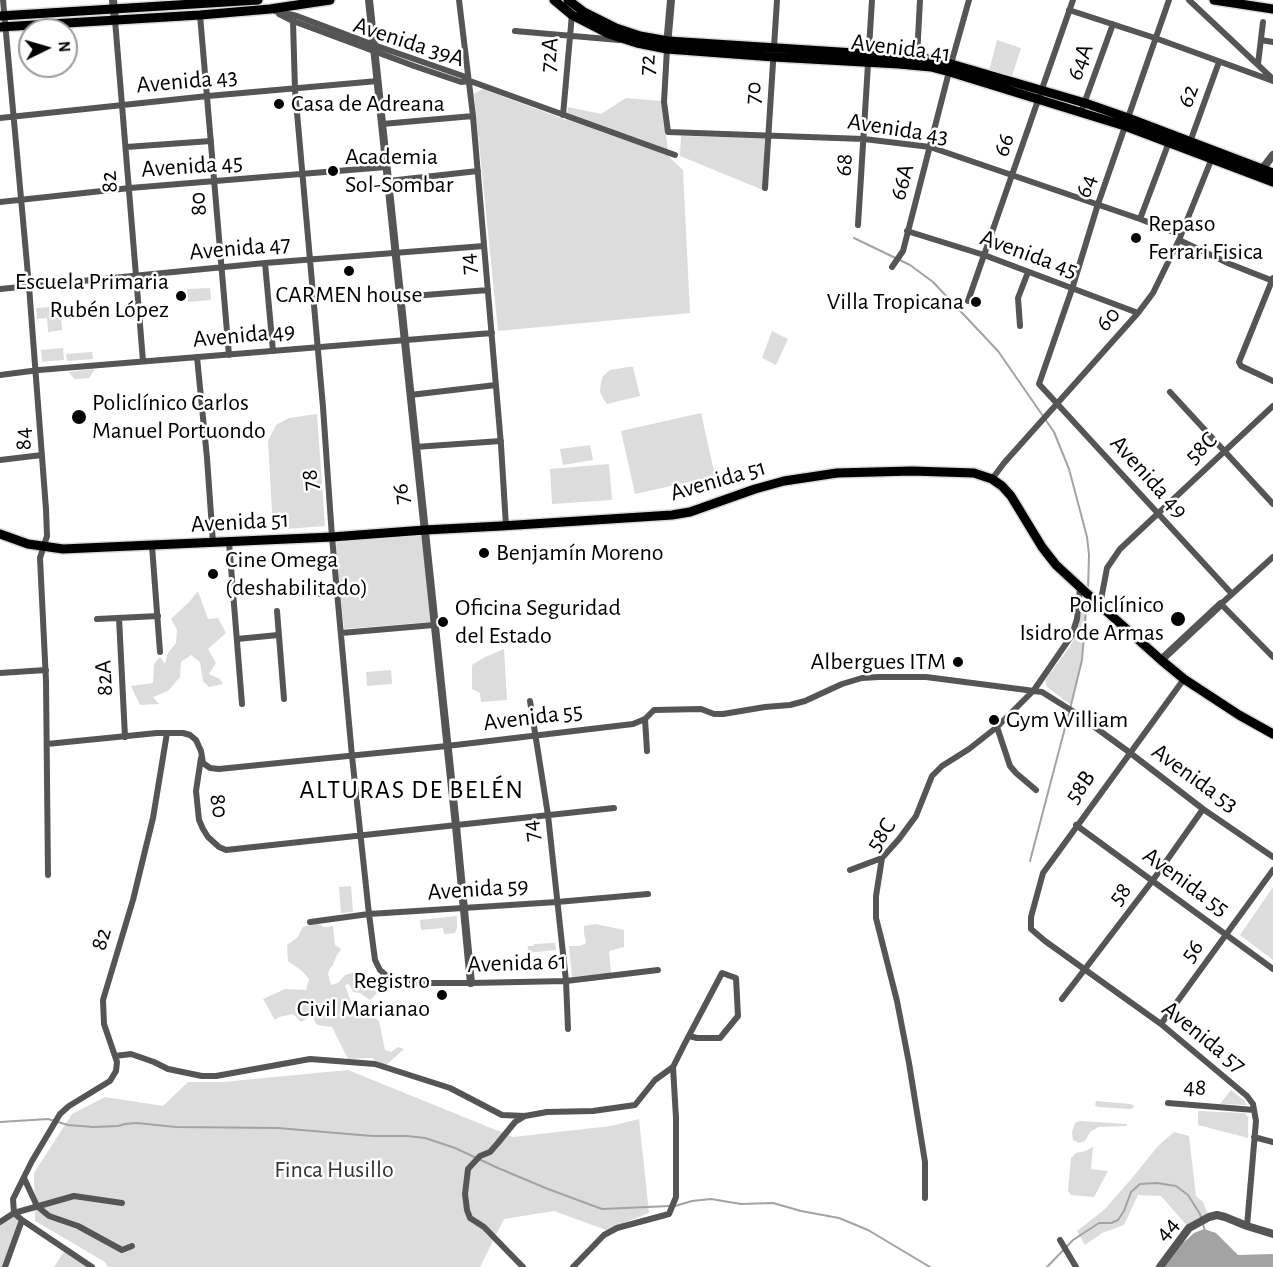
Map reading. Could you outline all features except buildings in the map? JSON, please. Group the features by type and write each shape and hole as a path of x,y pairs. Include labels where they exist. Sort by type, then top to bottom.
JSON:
{"main road":[{"path":"2,16 258,0"},
{"path":"3,27 114,10 200,15 270,9 330,0"},
{"name":"Avenida 41","path":"554,0 572,15 628,41 774,53 917,57 1190,142 1260,172 1273,182"},
{"path":"1214,0 1273,9"},
{"name":"Avenida 41","path":"571,1 584,12 616,27 667,45"},
{"name":"Avenida 41","path":"868,57 950,68"},
{"name":"Avenida 41","path":"1126,122 1169,142 1212,158 1260,172 1273,173"},
{"name":"Avenida 51","path":"0,534 28,544 63,549 332,537 672,515 690,512 784,481 837,473 966,472 981,474 992,479"},
{"path":"992,479 1011,496 1047,554 1080,588 1184,679 1273,734"}],"street":[{"name":"84","path":"3,0 2,16 29,286 46,509 47,536 40,558 46,670 48,875"},
{"name":"76","path":"369,0 471,983"},
{"name":"74","path":"459,0 470,81 501,441 506,526"},
{"name":"72","path":"668,132 664,102 671,0"},
{"name":"70","path":"765,188 777,0"},
{"name":"68","path":"858,225 872,0"},
{"path":"917,57 920,0"},
{"name":"66A","path":"892,267 903,251 969,0"},
{"name":"64","path":"1039,384 1098,204 1169,0"},
{"path":"1189,0 1273,80"},
{"name":"Avenida 39A","path":"245,1 297,16 461,82 470,81 675,155"},
{"name":"72A","path":"562,115 572,15 571,1"},
{"path":"1070,3 1113,24 1273,80"},
{"name":"66","path":"968,302 1013,176 1070,3"},
{"name":"Avenida 39A","path":"270,9 293,21 374,48"},
{"name":"82","path":"114,10 143,362"},
{"name":"80","path":"200,15 229,355"},
{"name":"78","path":"293,21 295,90 337,593 373,951 380,970"},
{"path":"1258,64 1263,22"},
{"name":"64A","path":"1083,107 1113,24"},
{"path":"515,32 628,41"},
{"path":"1261,40 1273,42"},
{"name":"62","path":"1190,142 1219,62"},
{"name":"Avenida 43","path":"0,118 378,81"},
{"path":"382,124 473,116"},
{"name":"Avenida 43","path":"668,132 864,139 930,147 1140,219 1230,264 1273,280"},
{"path":"126,147 211,141"},
{"path":"1140,219 1169,142"},
{"path":"1260,172 1273,155"},
{"name":"60","path":"992,479 1138,313 1160,282 1212,158"},
{"name":"Avenida 45","path":"0,202 130,188 386,167"},
{"path":"388,181 478,171"},
{"name":"Avenida 45","path":"907,231 984,255 1138,313"},
{"name":"Avenida 47","path":"0,289 265,263 484,246"},
{"path":"265,263 273,351"},
{"path":"1020,326 1018,298 1028,272"},
{"path":"1273,280 1239,364 1273,381"},
{"path":"400,297 488,290"},
{"name":"Avenida 49","path":"0,375 36,370 492,333"},
{"path":"197,357 213,543"},
{"name":"Avenida 49","path":"1039,384 1232,594"},
{"path":"410,395 496,385"},
{"path":"1170,392 1273,504"},
{"name":"58C","path":"1097,603 1107,568 1120,549 1273,406"},
{"path":"416,447 501,441"},
{"path":"0,460 42,455"},
{"path":"229,542 242,704"},
{"path":"152,546 160,652"},
{"path":"1161,660 1273,557"},
{"name":"58C","path":"925,1198 925,1162 910,1067 897,1001 876,918 876,896 882,858 916,816 932,776 942,766 997,727 1034,690 1072,635 1077,619 1080,588"},
{"path":"233,592 337,593"},
{"path":"1221,604 1273,657"},
{"path":"277,611 284,699"},
{"path":"97,618 158,616"},
{"name":"82A","path":"119,618 125,737"},
{"path":"341,633 434,625"},
{"path":"237,639 278,635"},
{"path":"0,673 46,670"},
{"name":"Avenida 55","path":"47,744 183,733 196,740 203,763 219,770 633,724 645,719 654,710 701,709 714,714 723,714 790,705 805,701 842,684 872,677 926,677 1034,690"},
{"name":"58B","path":"1031,929 1031,917 1043,873 1184,679"},
{"name":"Avenida 53","path":"1034,690 1042,692 1074,712 1203,809 1273,857"},
{"name":"74","path":"530,701 548,815 566,981 568,1029"},
{"path":"645,719 647,751"},
{"path":"997,727 1010,766 1036,790"},
{"name":"82","path":"115,1056 104,1024 103,1000 133,900 151,828 167,733"},
{"name":"80","path":"201,757 196,791 199,820 208,837 219,847 226,850 361,835"},
{"path":"361,835 614,808"},
{"name":"58","path":"1062,999 1153,880 1203,809"},
{"name":"Avenida 55","path":"1076,825 1273,969"},
{"path":"850,870 882,858"},
{"name":"56","path":"1161,1024 1273,870"},
{"name":"Avenida 59","path":"310,922 369,914 648,894"},
{"name":"Avenida 57","path":"1031,929 1084,970 1161,1024 1244,1093 1254,1110"},
{"name":"Avenida 61","path":"380,970 388,977 404,983 471,983 566,981 658,970"},
{"path":"92,1267 14,1214 13,1199 60,1114 110,1081 116,1071 115,1056 131,1054 168,1070 202,1077 310,1059 375,1064 450,1088 502,1115 525,1116 548,1112 593,1111 635,1105 655,1080 673,1067 689,1036 722,973 736,978 738,1016 726,1031 720,1038 689,1036"},
{"path":"573,1267 604,1235 618,1228 669,1214 671,1210 676,1197 676,1118 673,1067"},
{"name":"48","path":"1168,1103 1254,1110"},
{"path":"1247,1226 1256,1121 1254,1110"},
{"path":"523,1267 484,1227 470,1218 466,1202 466,1183 468,1169 478,1158 490,1152 515,1122 525,1116"},
{"path":"1254,1137 1273,1142"},
{"path":"24,1178 37,1206 50,1216 78,1226 122,1250 132,1246"},
{"path":"0,1222 14,1214 74,1196 122,1203"},
{"name":"44","path":"1160,1267 1189,1228 1209,1217 1225,1216 1273,1234"},
{"path":"5,1267 22,1220"},
{"path":"1060,1240 1076,1267"}],"green space":[{"path":"997,40 1021,48 1010,82 988,75"},
{"path":"483,89 566,120 568,107 601,114 626,98 661,101 669,157 683,170 690,313 498,331 474,94"},
{"path":"681,136 765,138 763,190 680,156"},
{"path":"210,288 211,300 188,302 187,289"},
{"path":"51,307 52,318 61,317 62,330 48,332 47,318 37,319 36,308"},
{"path":"772,331 788,339 776,365 762,358"},
{"path":"63,348 64,360 42,362 41,350"},
{"path":"92,352 93,359 67,361 66,354"},
{"path":"633,367 640,396 607,404 600,392 603,376 610,370"},
{"path":"94,369 89,378 75,379 69,373 69,372"},
{"path":"701,413 715,476 635,494 621,431"},
{"path":"317,414 325,526 273,530 268,441 276,425 289,418"},
{"path":"590,445 593,460 563,465 560,449"},
{"path":"609,464 612,500 552,504 550,469"},
{"path":"420,536 431,622 344,629 337,542"},
{"path":"198,591 208,619 218,618 226,633 208,649 216,663 209,674 220,679 223,684 209,687 203,681 200,662 191,655 181,662 180,677 168,691 153,697 159,704 140,705 131,686 153,683 154,664 160,657 165,664 168,653 176,643 177,630 171,619"},
{"path":"1081,600 1087,604 1082,660 1071,705 1047,687 1045,680 1071,645 1079,622"},
{"path":"504,649 507,700 481,702 480,693 472,689 472,665"},
{"path":"391,670 392,684 367,686 366,672"},
{"path":"351,886 353,912 341,913 339,887"},
{"path":"1273,887 1273,960 1240,935"},
{"path":"457,916 455,933 444,934 443,928 421,930 420,920"},
{"path":"317,923 324,927 333,926 335,945 341,949 328,974 331,985 338,983 345,975 358,971 357,978 368,983 377,993 370,1000 360,993 353,992 349,984 345,985 353,1008 370,1014 379,1021 385,1050 391,1052 398,1047 404,1049 384,1067 372,1058 348,1059 332,1027 317,1025 312,1016 301,1022 293,1014 275,1020 263,999 285,989 306,990 309,979 288,961 287,945 297,938 303,927"},
{"path":"595,924 624,930 624,947 609,951 611,973 572,977 569,946 580,946 586,943 584,926"},
{"path":"555,943 556,950 527,953 528,946"},
{"name":"Finca Husillo","path":"348,1070 513,1137 611,1126 639,1119 649,1213 606,1230 554,1211 504,1219 480,1267 108,1267 105,1262 35,1221 34,1173 72,1114 105,1097 163,1106 188,1082 223,1082"},
{"path":"1231,1090 1245,1101 1246,1105 1220,1104"},
{"path":"1096,1101 1134,1106 1130,1109 1098,1107 1095,1105"},
{"path":"1198,1111 1245,1113 1248,1117 1248,1138 1198,1125"},
{"path":"1080,1121 1127,1124 1127,1126 1099,1127 1090,1132 1085,1141 1079,1143 1073,1140 1072,1132 1075,1123"},
{"path":"1174,1132 1189,1136 1196,1196 1203,1202 1209,1217 1189,1228 1161,1196 1138,1195 1124,1225 1102,1233 1085,1245 1077,1231 1105,1209 1158,1146"},
{"path":"1093,1147 1091,1169 1108,1171 1094,1197 1071,1195 1068,1191 1071,1158 1076,1153"},
{"path":"14,1213 22,1220 5,1267 0,1267 0,1222"},
{"path":"65,1250 92,1267 54,1267"}],"shaded area":[{"path":"1204,1229 1216,1233 1238,1255 1273,1254 1273,1267 1165,1267 1183,1243 1194,1233"}],"waterway":[{"path":"854,238 910,265 933,282 998,351 1054,432 1069,469 1087,537 1088,590"},
{"path":"1030,861 1082,660 1087,598"},
{"path":"0,1122 48,1119 68,1125 93,1127 137,1123 176,1127 278,1128 425,1138 455,1148 548,1189 602,1209 670,1206"},
{"path":"1047,1267 1073,1240 1099,1223 1111,1223 1118,1220 1131,1192 1140,1184 1157,1183 1176,1186 1188,1195 1200,1214 1205,1231"},
{"path":"675,1206 711,1199 741,1204 773,1203 839,1218 868,1230 930,1267"}],"place":[{"name":"Casa de Adreana","path":"279,104"},
{"name":"Academia Sol-Sombar","path":"333,171"},
{"name":"Repaso Ferrari Fisica","path":"1136,238"},
{"name":"CARMEN house","path":"349,271"},
{"name":"Escuela Primaria Rubén López","path":"181,296"},
{"name":"Villa Tropicana","path":"976,302"},
{"name":"Policlínico Carlos Manuel Portuondo","path":"79,417"},
{"name":"Benjamín Moreno","path":"484,553"},
{"name":"Cine Omega (deshabilitado)","path":"213,574"},
{"name":"Policlínico Isidro de Armas","path":"1178,619"},
{"name":"Oficina Seguridad del Estado","path":"443,622"},
{"name":"Albergues ITM","path":"958,662"},
{"name":"Gym William","path":"994,720"},
{"name":"Registro Civil Marianao","path":"442,995"}],"district":[{"name":"ALTURAS DE BELÉN","path":"412,790"}]}
